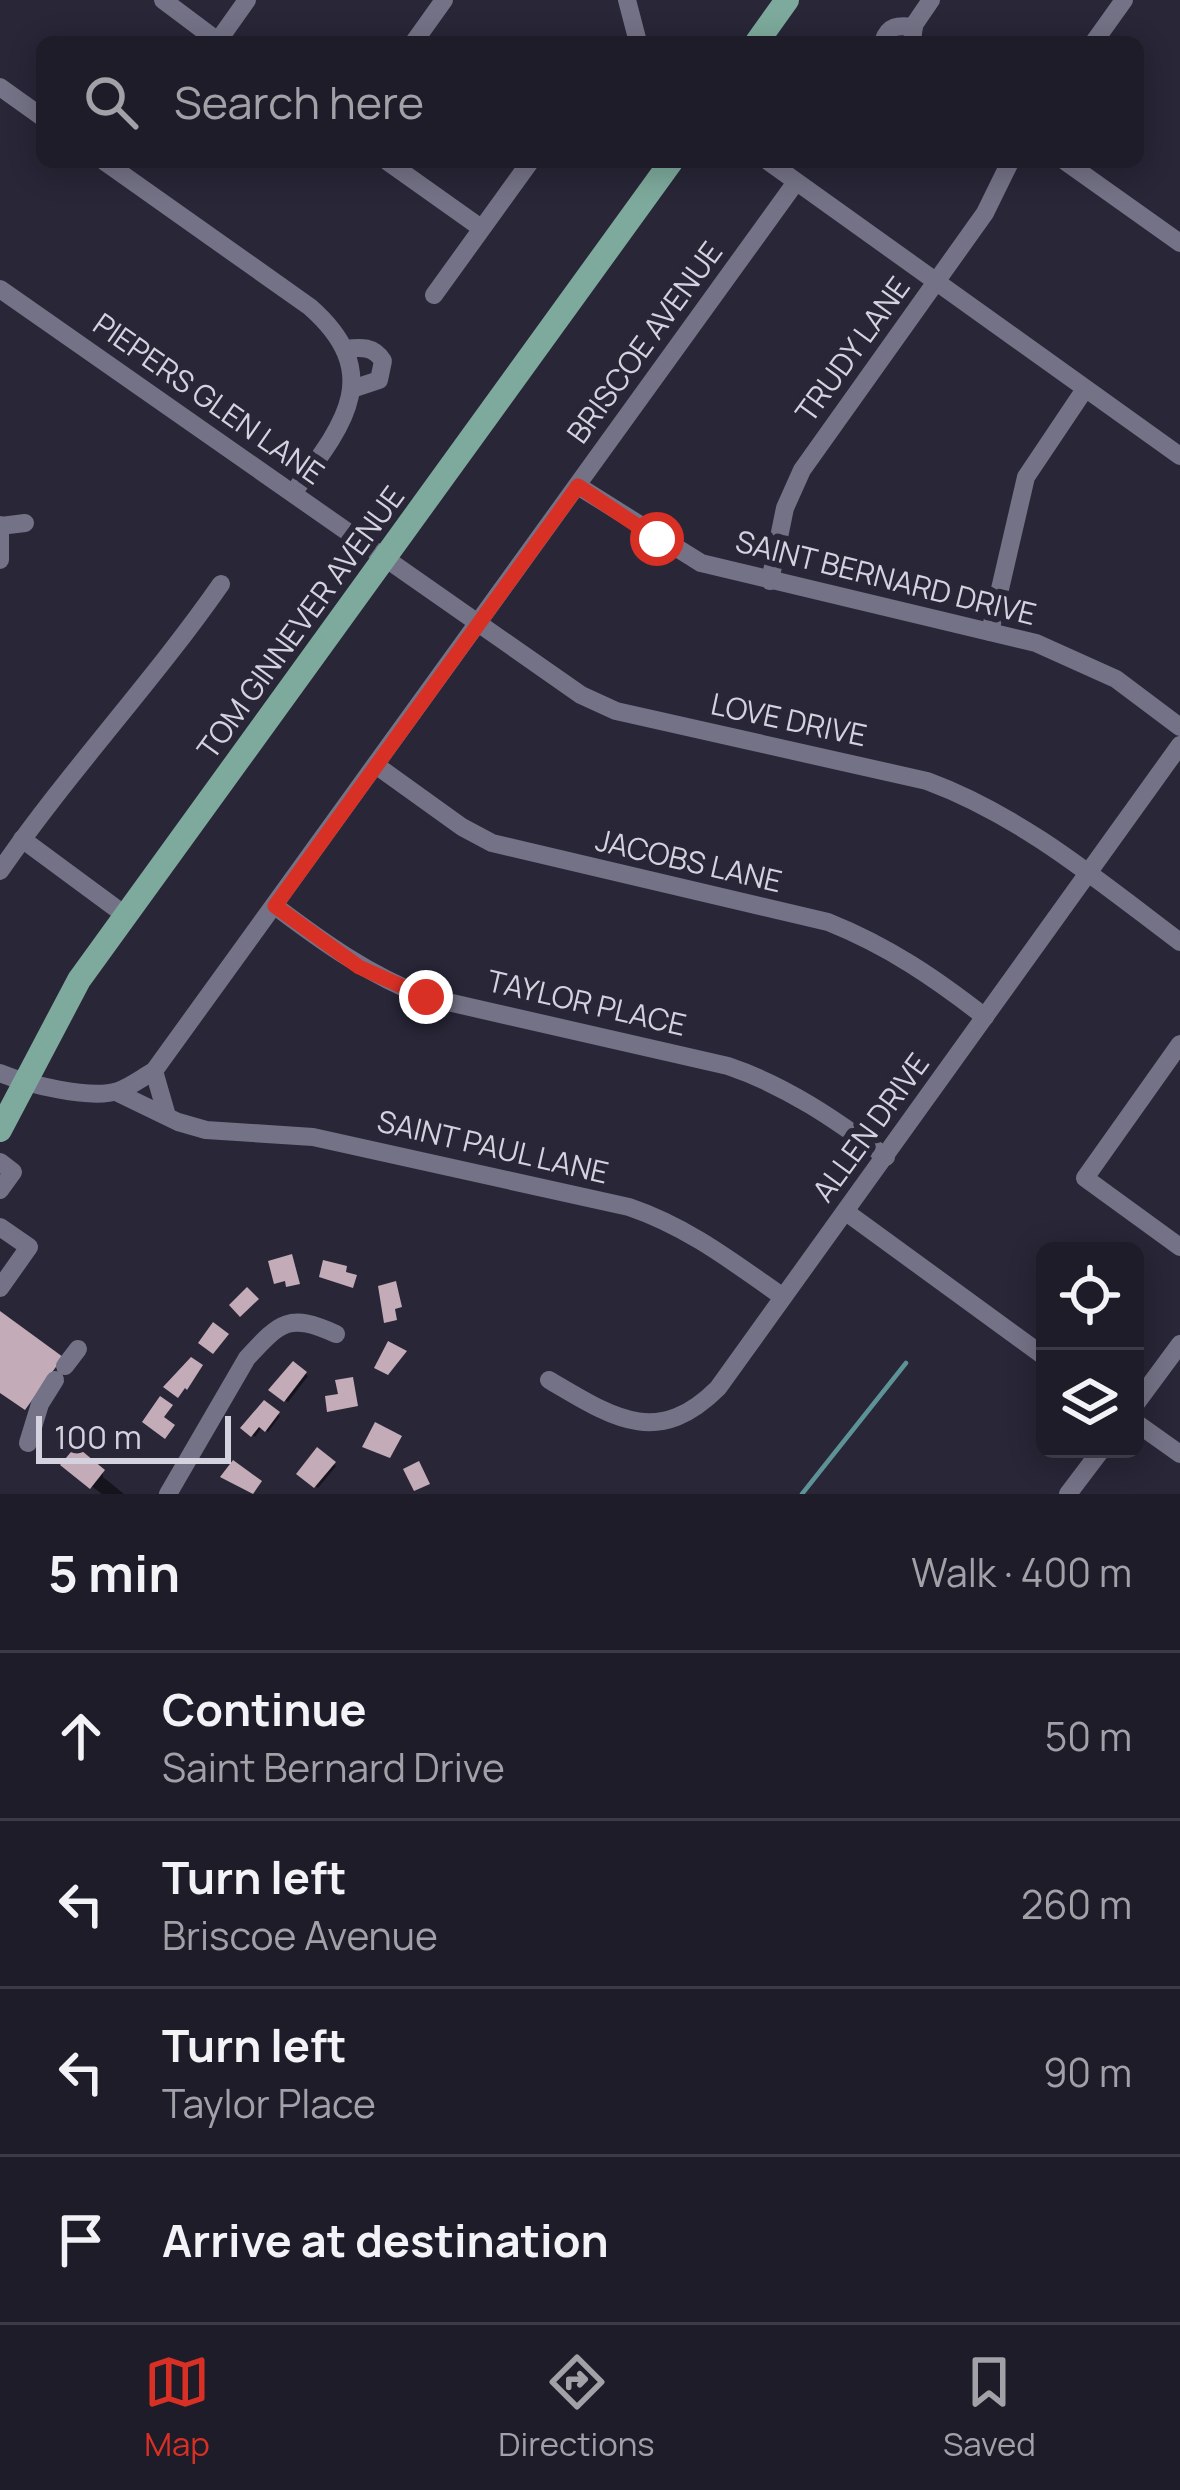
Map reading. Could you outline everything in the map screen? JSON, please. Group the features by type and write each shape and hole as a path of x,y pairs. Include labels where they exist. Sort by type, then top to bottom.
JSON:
{"main road":[{"path":"761,36 787,0"},
{"name":"TOM GINNEVER AVENUE","path":"0,1130 79,980 666,168"}],"street":[{"path":"164,0 210,36"},
{"path":"222,36 247,0"},
{"path":"418,36 445,0"},
{"path":"627,0 636,36"},
{"path":"886,36 897,25 912,36 931,0"},
{"path":"1098,36 1124,0"},
{"path":"0,87 36,113"},
{"path":"113,168 310,307 331,326 345,350 352,389 348,413 293,493"},
{"path":"396,168 481,228"},
{"path":"434,295 526,168"},
{"path":"777,168 1180,456"},
{"name":"TRUDY LANE","path":"770,581 785,508 802,470 985,213 1007,168"},
{"path":"1075,168 1176,233"},
{"name":"BRISCOE AVENUE","path":"116,1092 154,1071 796,182"},
{"name":"PIEPERS GLEN LANE","path":"0,290 384,556"},
{"path":"345,350 369,349 383,361 379,380 352,389"},
{"path":"990,632 1026,477 1085,389"},
{"name":"SAINT BERNARD DRIVE","path":"578,486 701,563 1036,643 1116,679 1180,727"},
{"path":"0,560 0,525 25,523"},
{"name":"LOVE DRIVE","path":"384,556 477,626 581,695 616,711 927,781 970,796 1014,821 1180,942"},
{"path":"0,871 221,584"},
{"name":"ALLEN DRIVE","path":"549,1380 628,1421 676,1419 696,1409 718,1388 1180,745"},
{"name":"JACOBS LANE","path":"377,766 492,843 828,922 871,939 919,966 986,1017"},
{"path":"22,839 125,915"},
{"name":"TAYLOR PLACE","path":"275,906 334,951 426,997 763,1077 886,1157"},
{"path":"1180,1044 1085,1178 1180,1247"},
{"path":"154,1071 167,1116"},
{"path":"0,1073 27,1084 116,1092"},
{"name":"SAINT PAUL LANE","path":"116,1092 206,1130 331,1141 629,1207 698,1236 783,1297"},
{"path":"0,1190 7,1167"},
{"path":"846,1212 1036,1350"},
{"path":"0,1228 29,1247 0,1288"},
{"path":"179,1490 247,1358 263,1341 278,1327 304,1320 337,1334"},
{"path":"1144,1393 1180,1344"},
{"path":"28,1442 40,1403 78,1348"},
{"path":"1144,1428 1180,1454"},
{"path":"1068,1494 1095,1458"}],"building":[{"path":"292,1254 300,1284 274,1284 268,1261"},
{"path":"323,1260 347,1266 346,1272 357,1275 353,1288 319,1277"},
{"path":"396,1281 402,1307 395,1309 397,1320 384,1323 378,1286"},
{"path":"247,1287 259,1299 240,1317 229,1305"},
{"path":"0,1311 63,1357 25,1410 0,1393"},
{"path":"213,1322 229,1334 213,1354 198,1343"},
{"path":"388,1341 407,1351 388,1375 374,1368"},
{"path":"191,1357 203,1365 178,1398 163,1387"},
{"path":"293,1361 307,1372 284,1402 268,1390"},
{"path":"353,1377 358,1406 327,1412 325,1396 338,1394 335,1380"},
{"path":"160,1396 173,1405 164,1417 175,1425 165,1439 142,1422"},
{"path":"264,1400 280,1412 265,1432 259,1427 251,1437 240,1428"},
{"path":"375,1422 402,1436 390,1458 362,1447"},
{"path":"76,1446 105,1470 90,1489 60,1465"},
{"path":"317,1447 336,1462 314,1488 296,1474"},
{"path":"233,1460 262,1481 253,1494 220,1477"},
{"path":"419,1461 430,1484 414,1491 403,1469"}],"waterway":[{"path":"802,1494 906,1363"}],"route":[{"path":"426,997 359,967 275,906 578,486 657,539"}]}
